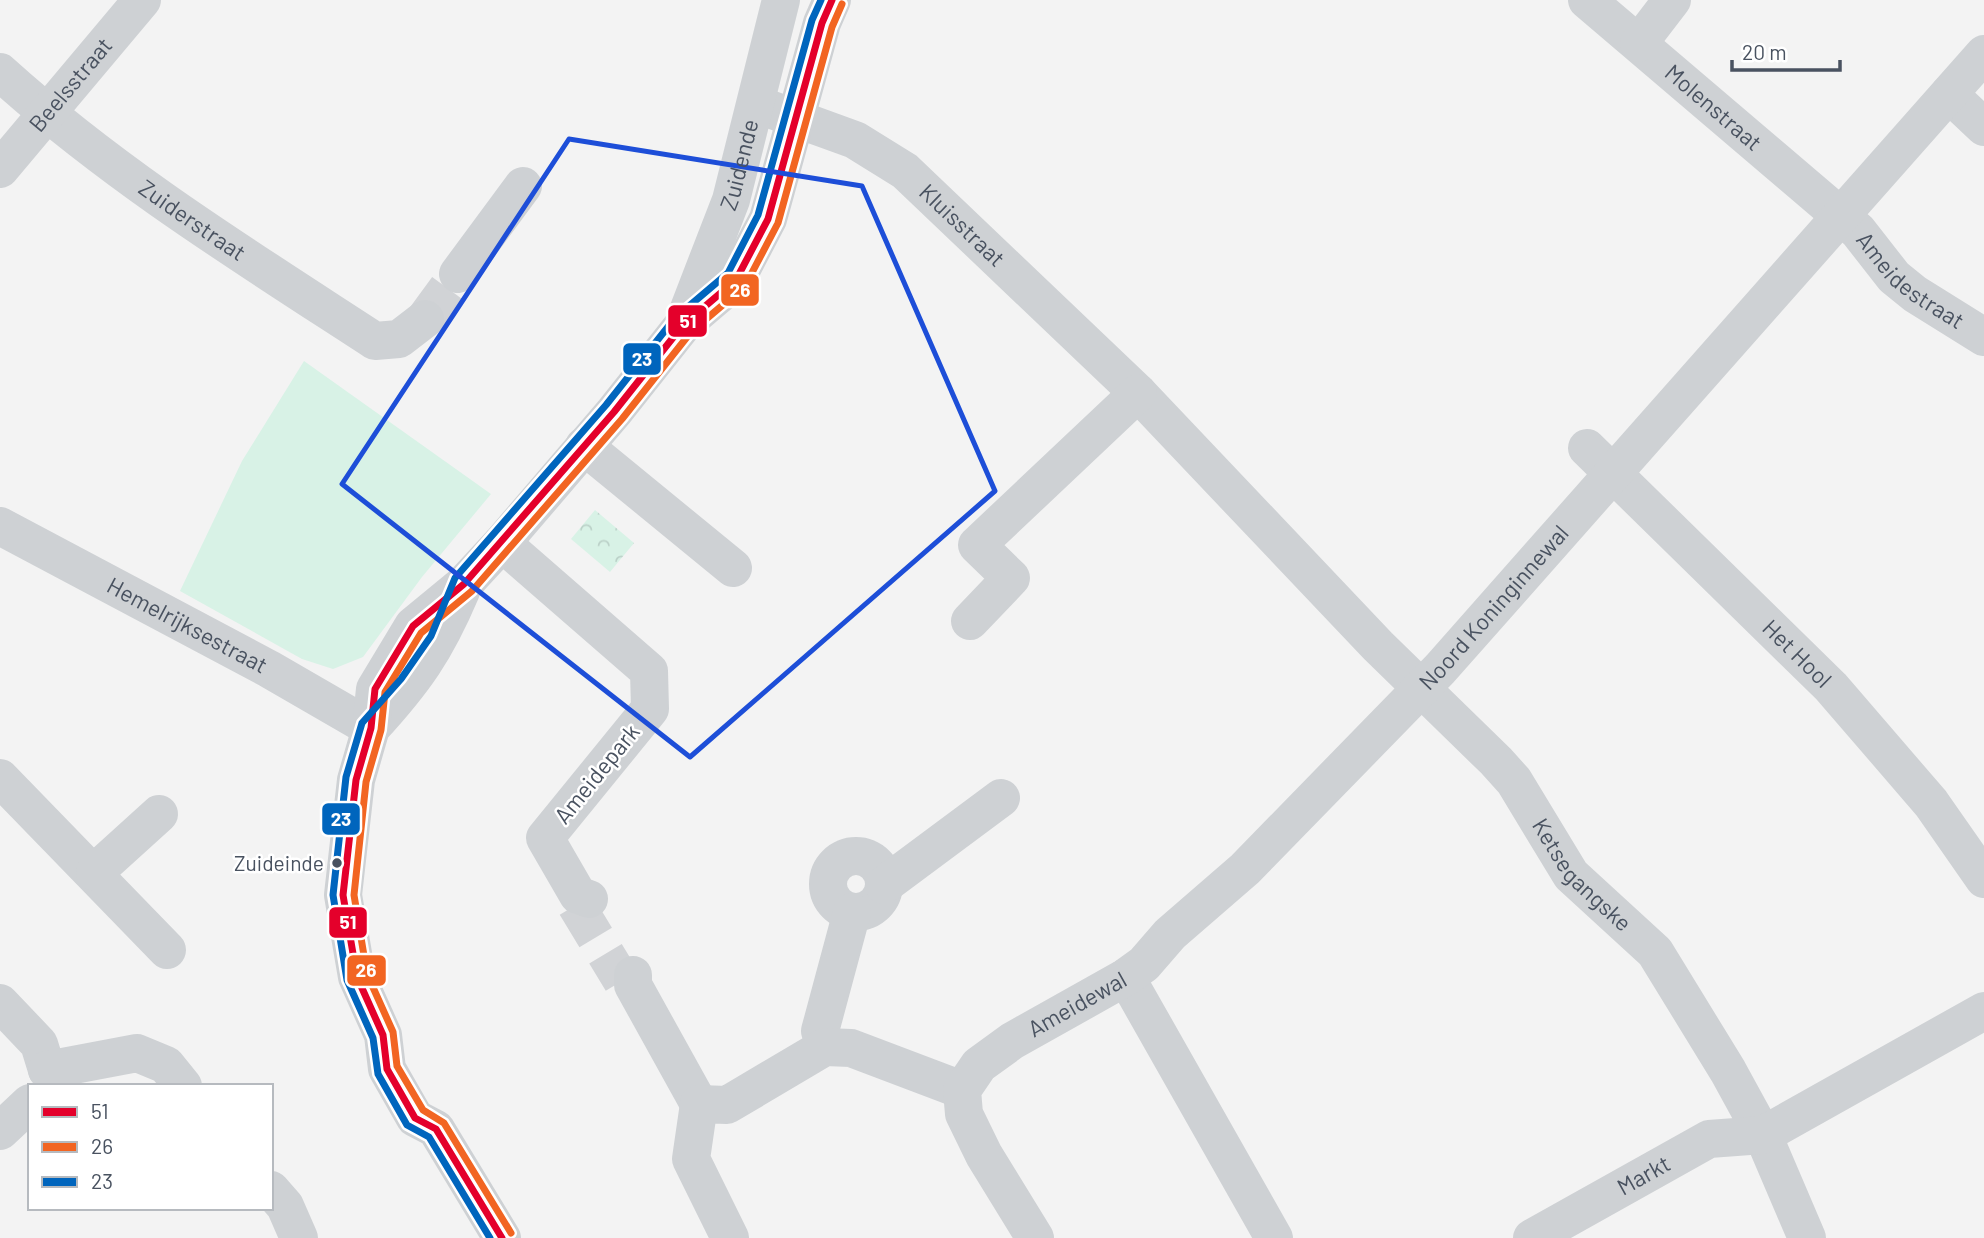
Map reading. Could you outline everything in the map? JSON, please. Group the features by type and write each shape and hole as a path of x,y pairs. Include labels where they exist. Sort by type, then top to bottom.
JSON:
{"street":[{"name":"Beelsstraat","path":"0,169 142,0"},
{"name":"Molenstraat","path":"1587,0 1840,216"},
{"path":"1639,43 1672,0"},
{"path":"775,2 827,11"},
{"name":"Zuidende","path":"683,324 732,200 756,104 775,2"},
{"name":"Zuidende","path":"502,1238 436,1129 415,1118 387,1069 383,1035 358,977 343,895 356,780 372,728 409,686 440,640 464,584 502,543 683,324 736,280 768,219 827,11"},
{"name":"Noord Koninginnewal","path":"1126,977 1144,964 1170,934 1245,869 1422,688 1601,460 1840,216 1984,54"},
{"name":"Zuiderstraat","path":"0,72 46,114 174,211 375,341 412,329"},
{"path":"1949,94 1984,127"},
{"name":"Kluisstraat","path":"756,104 796,121 855,140 905,171 1138,393 1422,688"},
{"path":"458,274 523,186"},
{"name":"Ameidestraat","path":"1840,216 1858,230 1894,277 1915,294 1984,337"},
{"path":"970,621 1012,578 977,545 1138,393"},
{"path":"583,446 733,568"},
{"name":"Het Hool","path":"1601,460 1831,687 1931,803 1984,879"},
{"name":"Hemelrijksestraat","path":"0,526 269,669 372,728"},
{"name":"Ameidepark","path":"502,543 649,671 650,709 545,838 581,900"},
{"name":"Ketsegangske","path":"1422,688 1514,780 1571,875 1655,952 1728,1071 1763,1135"},
{"path":"0,778 95,872 167,950"},
{"path":"825,1047 820,1031 852,912 871,908 878,902 884,885 1002,798"},
{"path":"95,872 159,814"},
{"name":"Ameidewal","path":"962,1090 979,1065 997,1051 1126,977 1274,1238"},
{"path":"629,980 699,1104 691,1159 730,1238"},
{"path":"0,1003 39,1044 39,1084"},
{"name":"Markt","path":"1532,1238 1709,1139 1763,1135 1984,1011"},
{"path":"699,1104 727,1105 825,1047 851,1048 962,1090 964,1114 984,1155 1035,1238"},
{"path":"48,1084 137,1053 166,1066 181,1084"},
{"path":"0,1131 28,1099"},
{"path":"1763,1135 1807,1238"},
{"path":"273,1192 285,1206 299,1238"}],"highlighted area":[{"path":"569,139 862,186 995,491 690,757 342,484"}],"green space":[{"path":"304,361 491,494 422,577 363,657 333,669 302,659 180,591 242,461"},
{"path":"595,510 634,543 610,572 571,539"}],"tunnel":[{"path":"425,319 458,274"},
{"path":"576,905 622,981"}],"transit line":[{"name":"23","path":"490,1238 429,1137 407,1125 378,1074 373,1038 347,980 333,895 346,777 362,723 401,679 431,636 455,578 606,405 675,318 728,273 758,215 812,20 821,0"},
{"name":"51","path":"502,1238 436,1129 415,1118 387,1069 383,1035 357,977 343,895 356,780 371,728 375,689 413,626 464,584 614,412 683,325 736,280 768,219 822,23 832,0"},
{"name":"26","path":"511,1233 444,1123 423,1110 397,1066 393,1032 367,974 354,895 366,782 381,730 385,692 421,633 472,591 622,419 691,332 745,286 778,223 832,27 842,4"}],"place":[{"name":"Zuideinde","path":"337,863"}]}
